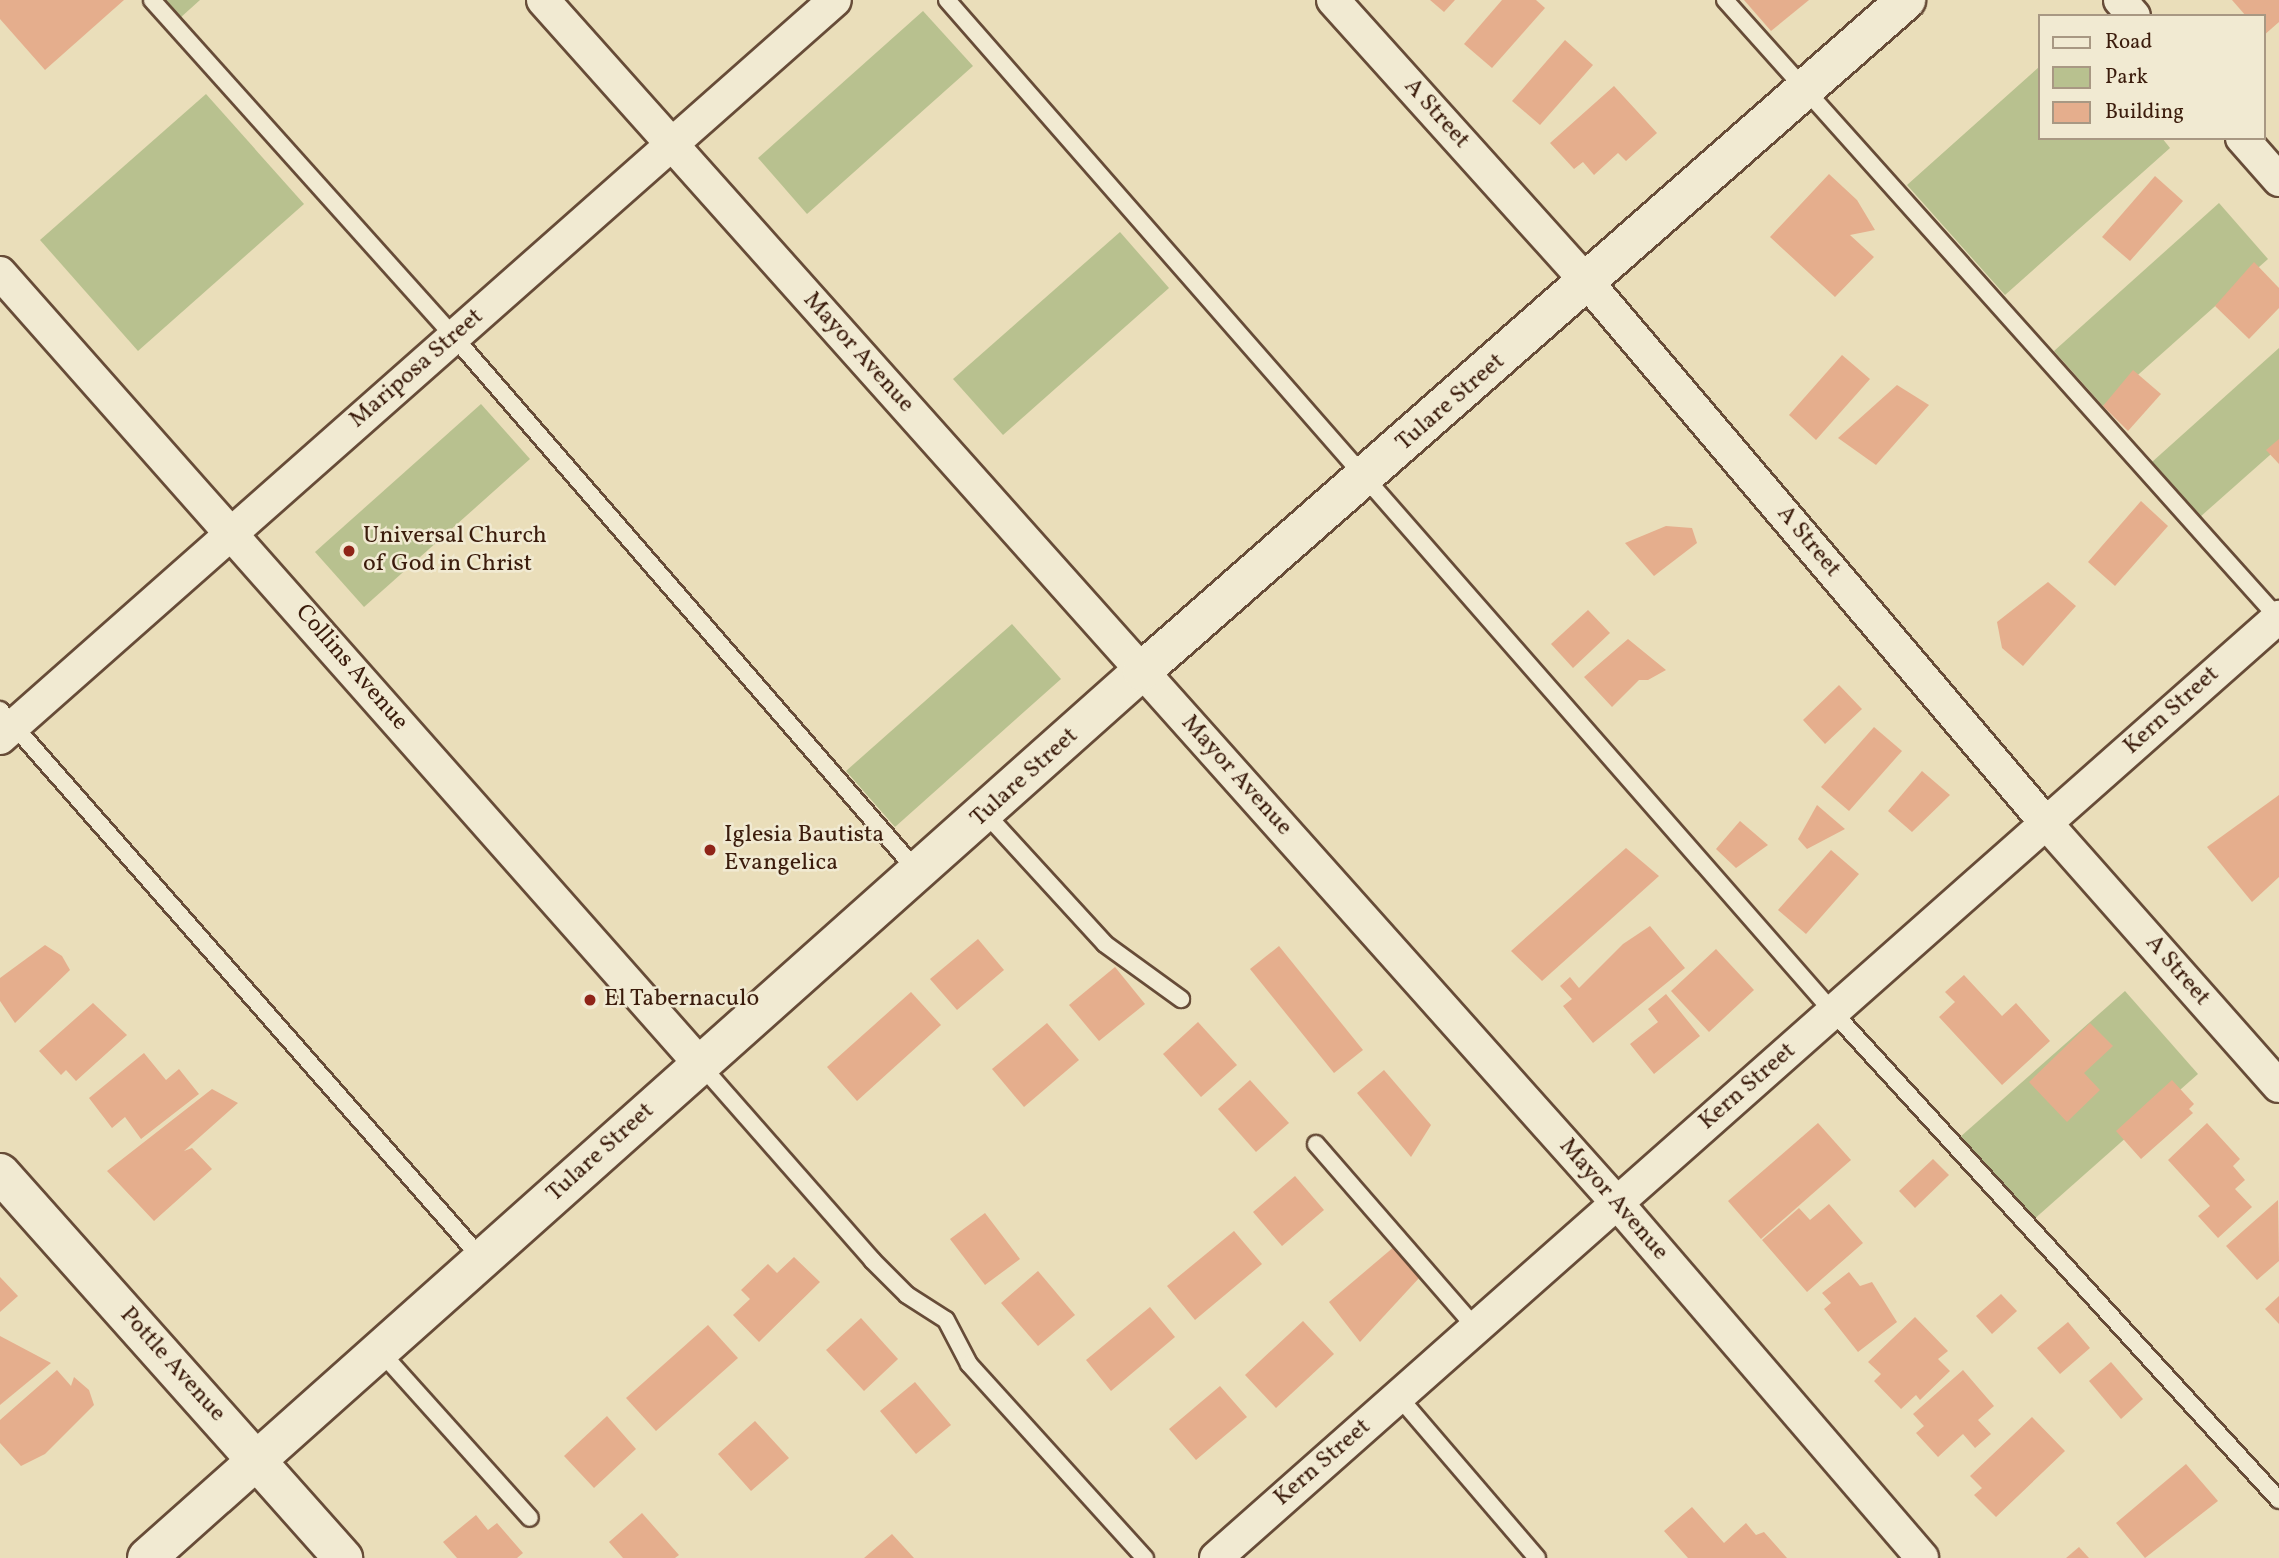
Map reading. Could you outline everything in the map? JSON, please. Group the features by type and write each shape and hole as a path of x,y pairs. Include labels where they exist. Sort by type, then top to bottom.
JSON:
{"main road":[{"name":"Tulare Street","path":"147,1558 701,1064 920,874 1142,671 1365,479 1906,0"},
{"name":"Pottle Avenue","path":"0,1173 343,1558"}],"street":[{"name":"Mayor Avenue","path":"543,0 1617,1203 1922,1558"},
{"name":"Mariposa Street","path":"5,725 232,533 835,0"},
{"name":"A Street","path":"1333,0 1587,282 2046,823 2279,1087"},
{"path":"2120,0 2132,14"},
{"path":"2244,140 2279,180"},
{"name":"Collins Avenue","path":"0,273 701,1064"},
{"name":"Kern Street","path":"1216,1558 2279,618"}],"lane":[{"path":"152,0 454,337 920,874"},
{"path":"947,0 1833,1012 2279,1500"},
{"path":"1726,0 1805,92 2279,618"},
{"path":"5,725 482,1259"},
{"path":"986,814 1105,944 1181,999"},
{"path":"701,1064 872,1260 907,1295 946,1320 969,1364 1145,1558"},
{"path":"1316,1144 1476,1328"},
{"path":"380,1351 530,1518"},
{"path":"1398,1397 1537,1558"}],"green space":[{"path":"163,0 200,0 180,18"},
{"path":"923,11 973,66 807,214 758,158"},
{"path":"2038,68 2038,140 2164,140 2170,148 2005,295 1907,185"},
{"path":"206,94 304,204 138,351 40,240"},
{"path":"2219,203 2268,259 2103,406 2054,351"},
{"path":"1120,232 1169,288 1003,435 953,379"},
{"path":"2279,348 2279,447 2200,517 2152,462"},
{"path":"481,404 530,459 364,607 315,552"},
{"path":"1012,624 1061,679 895,827 846,771"},
{"path":"2125,991 2198,1074 2032,1221 1959,1138"}],"building":[{"path":"0,0 124,0 45,70 0,19"},
{"path":"1430,0 1455,0 1444,12"},
{"path":"1502,0 1536,0 1545,8 1492,68 1464,44"},
{"path":"1744,0 1809,0 1771,31"},
{"path":"2232,0 2279,0 2279,22 2265,34 2265,14 2244,14"},
{"path":"1565,40 1593,65 1540,125 1512,101"},
{"path":"1614,86 1657,133 1626,161 1618,153 1594,175 1583,162 1574,169 1550,143"},
{"path":"1829,174 1857,200 1875,230 1850,235 1874,257 1835,297 1770,237"},
{"path":"2155,176 2183,201 2130,261 2102,237"},
{"path":"2254,262 2279,288 2279,308 2249,339 2215,306"},
{"path":"1842,355 1870,379 1816,440 1789,415"},
{"path":"2133,370 2161,394 2128,431 2103,406"},
{"path":"1897,385 1929,405 1876,465 1838,438"},
{"path":"2279,439 2279,464 2266,450"},
{"path":"2141,501 2168,526 2115,586 2088,562"},
{"path":"1666,526 1692,528 1697,543 1654,576 1625,543"},
{"path":"2048,582 2076,606 2023,666 2002,648 1997,622"},
{"path":"1588,610 1610,633 1573,668 1551,644"},
{"path":"1628,639 1666,670 1648,680 1639,680 1612,707 1584,677"},
{"path":"1839,685 1862,709 1825,744 1803,720"},
{"path":"1874,727 1902,751 1849,811 1821,787"},
{"path":"1922,771 1950,795 1912,832 1888,811"},
{"path":"2279,795 2279,877 2252,902 2207,847"},
{"path":"1817,805 1845,829 1807,849 1798,839"},
{"path":"1740,821 1768,845 1736,868 1716,849"},
{"path":"1626,848 1659,876 1542,981 1511,951"},
{"path":"1831,850 1859,874 1806,934 1778,910"},
{"path":"1650,926 1685,968 1593,1043 1563,1006 1572,999 1560,986 1570,977 1579,988 1623,944"},
{"path":"978,939 1004,970 957,1010 930,979"},
{"path":"45,945 62,956 70,970 15,1023 0,1001 0,978"},
{"path":"1279,946 1363,1050 1334,1073 1250,969"},
{"path":"1716,949 1754,990 1709,1032 1671,991"},
{"path":"1115,967 1145,1004 1099,1041 1069,1005"},
{"path":"1964,975 2002,1016 2016,1003 2050,1041 2002,1085 1939,1017 1955,1002 1945,992"},
{"path":"911,992 941,1025 857,1101 827,1067"},
{"path":"1666,994 1700,1036 1654,1074 1630,1044 1658,1022 1648,1009"},
{"path":"93,1003 127,1035 76,1081 66,1070 61,1075 39,1051"},
{"path":"1198,1022 1237,1065 1201,1097 1163,1054"},
{"path":"1047,1023 1079,1060 1024,1107 992,1069"},
{"path":"2090,1023 2113,1046 2084,1073 2100,1090 2067,1122 2029,1082"},
{"path":"144,1053 166,1080 179,1069 199,1094 141,1139 125,1117 112,1128 89,1098"},
{"path":"1384,1070 1431,1125 1411,1157 1357,1093"},
{"path":"1250,1080 1289,1123 1256,1152 1218,1109"},
{"path":"2172,1080 2194,1104 2189,1109 2193,1113 2141,1159 2116,1131"},
{"path":"212,1089 238,1103 184,1151 192,1148 212,1169 154,1221 107,1171"},
{"path":"1818,1123 1851,1160 1761,1239 1728,1201"},
{"path":"2207,1123 2240,1159 2233,1166 2245,1180 2235,1189 2252,1207 2218,1238 2198,1216 2210,1206 2168,1160"},
{"path":"1933,1159 1949,1175 1915,1208 1899,1191"},
{"path":"1295,1176 1324,1210 1282,1246 1253,1212"},
{"path":"2278,1200 2279,1261 2257,1280 2226,1246"},
{"path":"1829,1204 1863,1243 1807,1292 1762,1240 1799,1208 1810,1220"},
{"path":"985,1213 1020,1259 985,1285 950,1239"},
{"path":"1234,1231 1262,1264 1195,1320 1167,1286"},
{"path":"1395,1246 1420,1277 1360,1342 1329,1302"},
{"path":"794,1257 820,1282 759,1342 733,1315 750,1299 741,1290 768,1264 777,1273"},
{"path":"1038,1271 1075,1315 1038,1346 1001,1303"},
{"path":"1849,1272 1860,1286 1872,1282 1897,1322 1858,1352 1824,1309 1831,1303 1822,1293"},
{"path":"0,1277 18,1296 0,1312"},
{"path":"2001,1294 2017,1311 1992,1334 1976,1316"},
{"path":"2279,1296 2279,1324 2265,1309"},
{"path":"1150,1307 1175,1337 1111,1391 1086,1360"},
{"path":"1915,1317 1948,1351 1938,1359 1950,1371 1920,1400 1916,1395 1901,1409 1874,1381 1881,1374 1868,1362"},
{"path":"861,1318 898,1359 864,1391 826,1350"},
{"path":"1303,1321 1334,1354 1276,1408 1245,1375"},
{"path":"2068,1322 2090,1348 2060,1374 2037,1348"},
{"path":"708,1325 738,1358 656,1431 626,1398"},
{"path":"0,1336 51,1363 0,1405"},
{"path":"2111,1362 2143,1399 2121,1419 2089,1381"},
{"path":"57,1370 71,1386 74,1377 89,1390 94,1405 45,1454 21,1466 0,1443 0,1420"},
{"path":"1963,1370 1994,1406 1978,1420 1991,1434 1975,1448 1963,1434 1938,1457 1916,1433 1924,1426 1913,1414"},
{"path":"915,1382 951,1425 916,1454 880,1411"},
{"path":"1220,1386 1247,1417 1196,1460 1169,1429"},
{"path":"607,1416 636,1449 594,1488 564,1456"},
{"path":"2032,1417 2065,1451 1996,1517 1974,1495 1982,1488 1970,1476"},
{"path":"755,1421 789,1458 751,1491 718,1454"},
{"path":"2186,1464 2218,1501 2145,1558 2116,1523"},
{"path":"1692,1507 1724,1543 1746,1523 1756,1535 1764,1532 1787,1558 1688,1558 1664,1531"},
{"path":"642,1513 679,1555 675,1558 623,1558 609,1542"},
{"path":"476,1515 488,1530 497,1523 523,1553 517,1558 457,1558 443,1542"},
{"path":"892,1534 914,1558 864,1558"},
{"path":"2079,1547 2089,1558 2066,1558"}],"place":[{"name":"Universal Church of God in Christ","path":"349,551"},
{"name":"Iglesia Bautista Evangelica","path":"710,850"},
{"name":"El Tabernaculo","path":"590,1000"}]}
